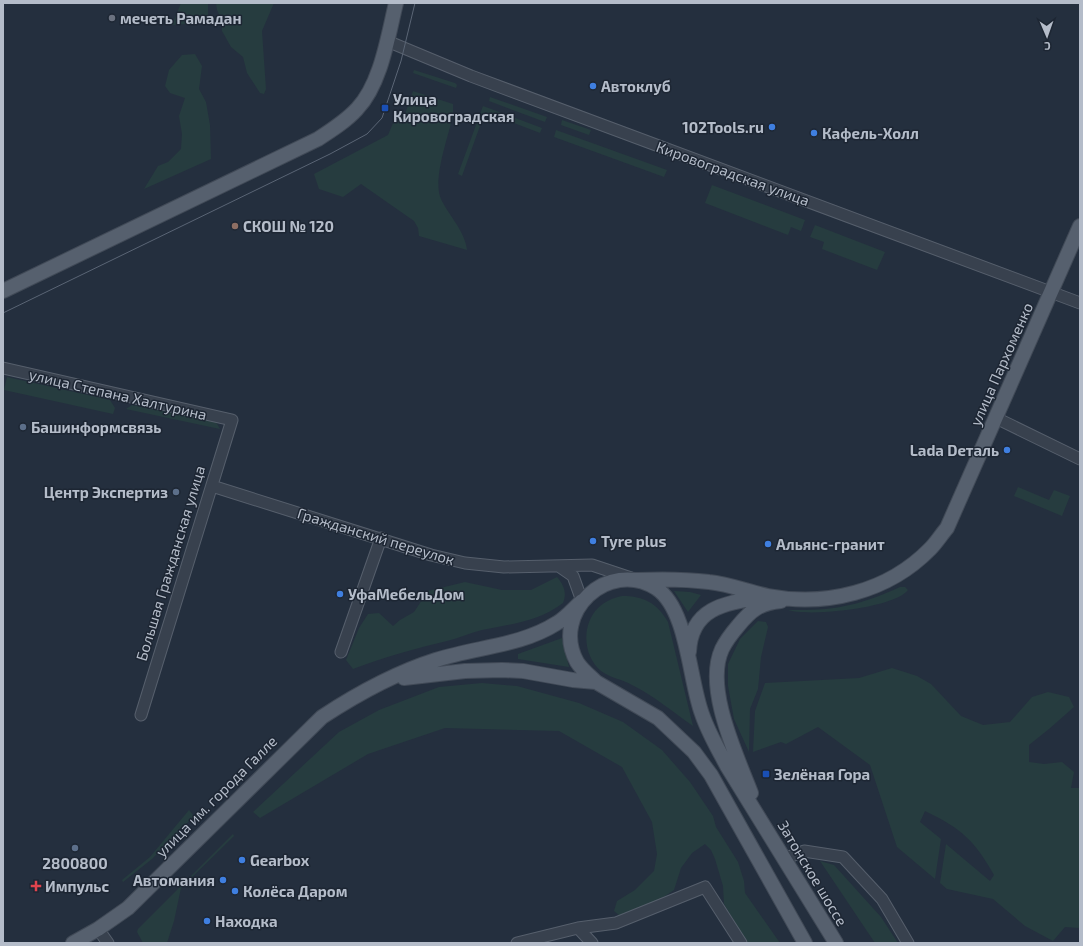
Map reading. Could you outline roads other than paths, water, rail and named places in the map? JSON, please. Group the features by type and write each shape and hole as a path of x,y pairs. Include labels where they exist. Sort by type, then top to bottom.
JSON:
{"main road":[{"path":"3,291 318,139 340,126 358,108 371,91 387,41 396,3"},
{"name":"улица Пархоменко","path":"582,601 601,585 615,581 669,579 711,582 769,596 804,600 826,600 853,595 910,567 930,549 946,528 1080,226"},
{"path":"637,580 657,589 674,609 684,640 688,664 701,713 727,766 762,821"},
{"name":"улица Пархоменко","path":"688,664 689,642 694,627 710,610 736,601 769,596"},
{"path":"762,821 736,754 723,714 719,696 718,664 722,649 730,637 753,610 765,603 804,600"},
{"path":"582,601 573,618 570,636 577,662 596,682"},
{"name":"улица им. города Галле","path":"72,943 98,929 128,908 322,717 357,694 436,660 501,645 542,631 559,623 582,601"},
{"name":"улица им. города Галле","path":"388,680 465,671 523,671 573,680 596,682 642,707 658,718 680,738 694,752 710,775 805,943"},
{"name":"Затонское шоссе","path":"762,821 836,943"}],"street":[{"name":"Кировоградская улица","path":"387,41 471,76 1080,303"},
{"name":"улица Степана Халтурина","path":"3,368 232,420"},
{"path":"996,418 1080,459"},
{"name":"Большая Гражданская улица","path":"141,715 232,420"},
{"name":"Гражданский переулок","path":"212,486 431,555 465,563 504,567 560,567 592,565 637,580"},
{"path":"341,652 381,538"},
{"path":"560,567 573,576 582,601"},
{"path":"784,859 804,851 842,857 882,899 908,943"},
{"path":"517,943 578,928 616,923 705,887 742,943"},
{"path":"578,928 592,943"},
{"path":"98,929 108,943"}],"tram line":[{"path":"3,313 330,154 367,134 382,118 401,61 415,3"}],"place":[{"name":"мечеть Рамадан","path":"112,18"},
{"name":"Автоклуб","path":"593,86"},
{"name":"Улица Кировоградская","path":"385,108"},
{"name":"102Tools.ru","path":"772,127"},
{"name":"Кафель-Холл","path":"814,133"},
{"name":"СКОШ № 120","path":"235,226"},
{"name":"Башинформсвязь","path":"23,427"},
{"name":"Lada Dеталь","path":"1007,450"},
{"name":"Центр Экспертиз","path":"176,492"},
{"name":"Tyre plus","path":"593,541"},
{"name":"Альянс-гранит","path":"768,544"},
{"name":"УфаМебельДом","path":"340,594"},
{"name":"Зелёная Гора","path":"766,774"},
{"name":"2800800","path":"75,848"},
{"name":"Gearbox","path":"242,860"},
{"name":"Автомания","path":"223,880"},
{"name":"Импульс","path":"36,886"},
{"name":"Колёса Даром","path":"235,891"},
{"name":"Находка","path":"207,921"}]}
